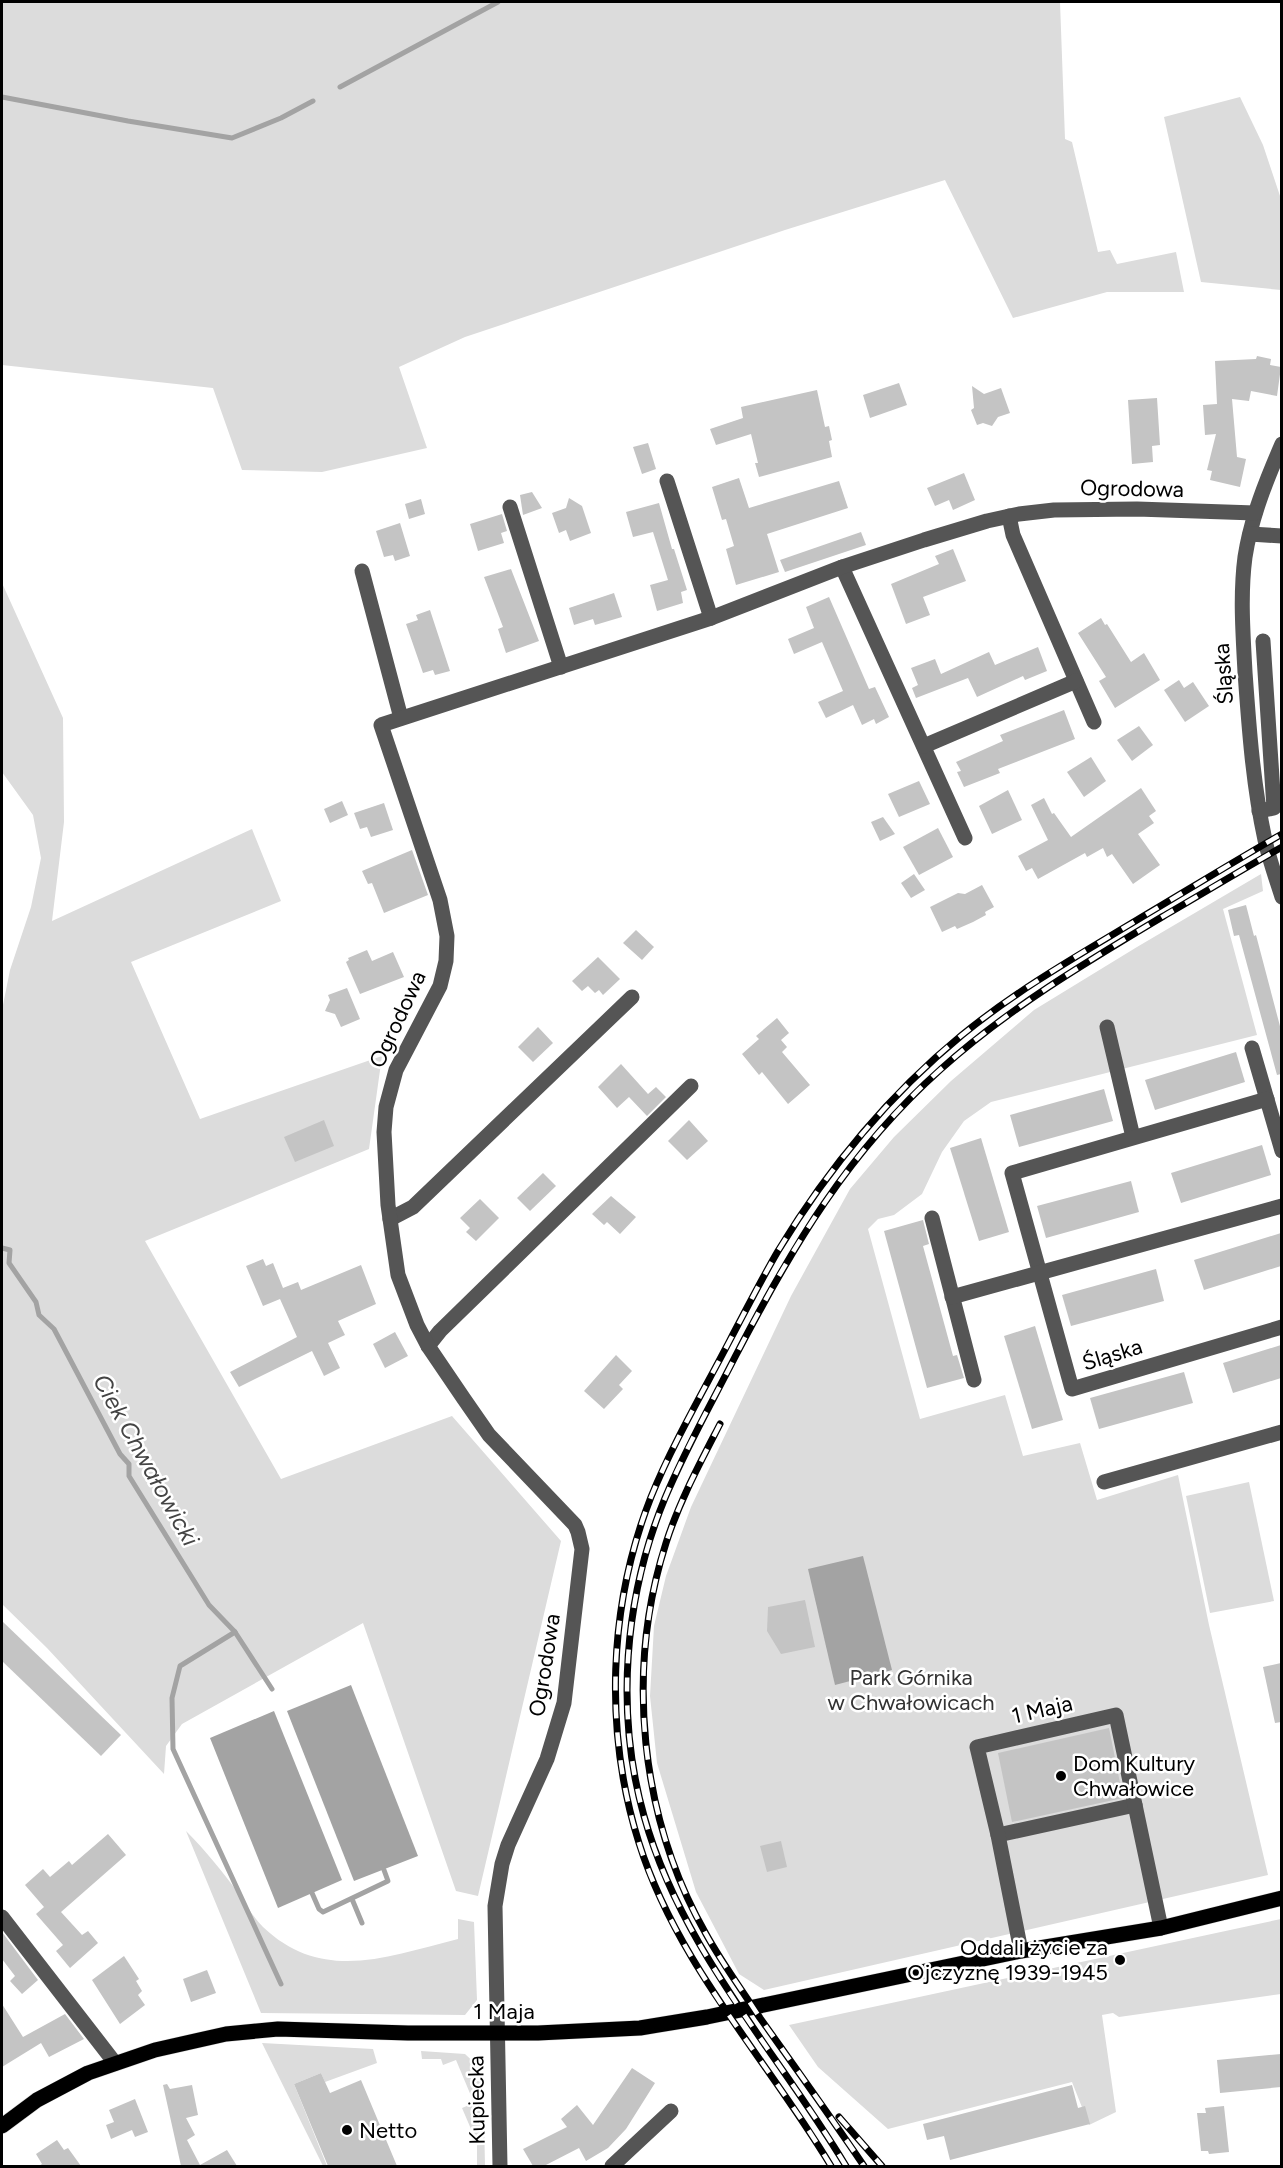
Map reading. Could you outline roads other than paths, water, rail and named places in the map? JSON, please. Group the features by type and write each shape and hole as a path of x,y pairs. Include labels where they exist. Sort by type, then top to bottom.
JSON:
{"main road":[{"name":"1 Maja","path":"2,2126 36,2100 88,2073 155,2050 203,2038 278,2029 497,2033 640,2028 707,2018 1021,1951 1161,1928 1281,1898"}],"street":[{"name":"Śląska","path":"1281,444 1255,513 1243,577 1243,626 1251,746 1265,843 1281,897"},
{"path":"667,481 711,618"},
{"path":"510,507 561,667"},
{"name":"Ogrodowa","path":"497,2033 495,1906 497,1889 508,1845 547,1759 564,1703 582,1549 579,1532 575,1525 489,1435 428,1346 404,1294 398,1275 390,1219 384,1132 387,1101 396,1070 440,986 447,936 440,900 381,725 711,618 842,567 924,540 1009,516 1080,509 1255,513"},
{"path":"1009,516 1013,535 1094,722"},
{"path":"1250,534 1281,536"},
{"path":"842,567 964,838"},
{"path":"362,571 401,718"},
{"name":"Śląska","path":"1259,811 1274,808 1263,641"},
{"path":"924,746 1076,681"},
{"path":"390,1219 413,1207 632,997"},
{"path":"1107,1027 1133,1137"},
{"path":"1252,1048 1281,1151"},
{"path":"428,1346 440,1331 532,1240 691,1086"},
{"name":"Śląska","path":"1267,1099 1012,1173 1072,1389 1281,1327"},
{"path":"952,1297 1281,1206"},
{"path":"932,1218 974,1380"},
{"path":"1104,1482 1281,1432"},
{"name":"1 Maja","path":"1021,1951 998,1835 977,1747 1116,1715 1161,1928"},
{"path":"998,1835 1135,1805"},
{"path":"2,1917 116,2063"},
{"name":"Kupiecka","path":"497,2033 500,2166"},
{"path":"612,2166 670,2111"}],"waterway":[{"path":"340,87 498,2"},
{"path":"2,97 232,138 281,118 313,101"},
{"name":"Ciek Chwałowicki","path":"2,1248 10,1250 9,1263 36,1302 39,1315 54,1329 120,1454 129,1464 129,1476 209,1605 235,1632 272,1689"},
{"path":"235,1632 180,1666 172,1698 173,1749 281,1984"},
{"path":"312,1893 319,1909 323,1912 388,1881 384,1870"},
{"path":"352,1899 362,1923"}],"railway":[{"path":"831,2166 700,1970 676,1929 639,1843 620,1757 616,1713 616,1669 619,1625 626,1581 651,1497 689,1418 778,1251 817,1192 885,1108 935,1058 1004,1003 1070,960 1282,834"},
{"path":"846,2166 706,1955 681,1910 660,1864 644,1816 629,1737 627,1696 628,1656 633,1615 640,1575 651,1536 665,1498 690,1445 778,1277 824,1203 850,1168 908,1101 967,1046 1022,1005 1108,949 1282,847"},
{"path":"720,1424 677,1513 666,1543 653,1592 646,1642 643,1692 646,1743 654,1793 666,1842 684,1889 706,1934 760,2018 864,2166"},
{"path":"839,2117 882,2166"}],"place":[{"name":"Dom Kultury Chwałowice","path":"1061,1776"},
{"name":"Oddali życie za Ojczyznę 1939-1945","path":"1120,1960"},
{"name":"Netto","path":"347,2130"}],"park label":[{"name":"Park Górnika w Chwałowicach","path":"911,1690"}]}
